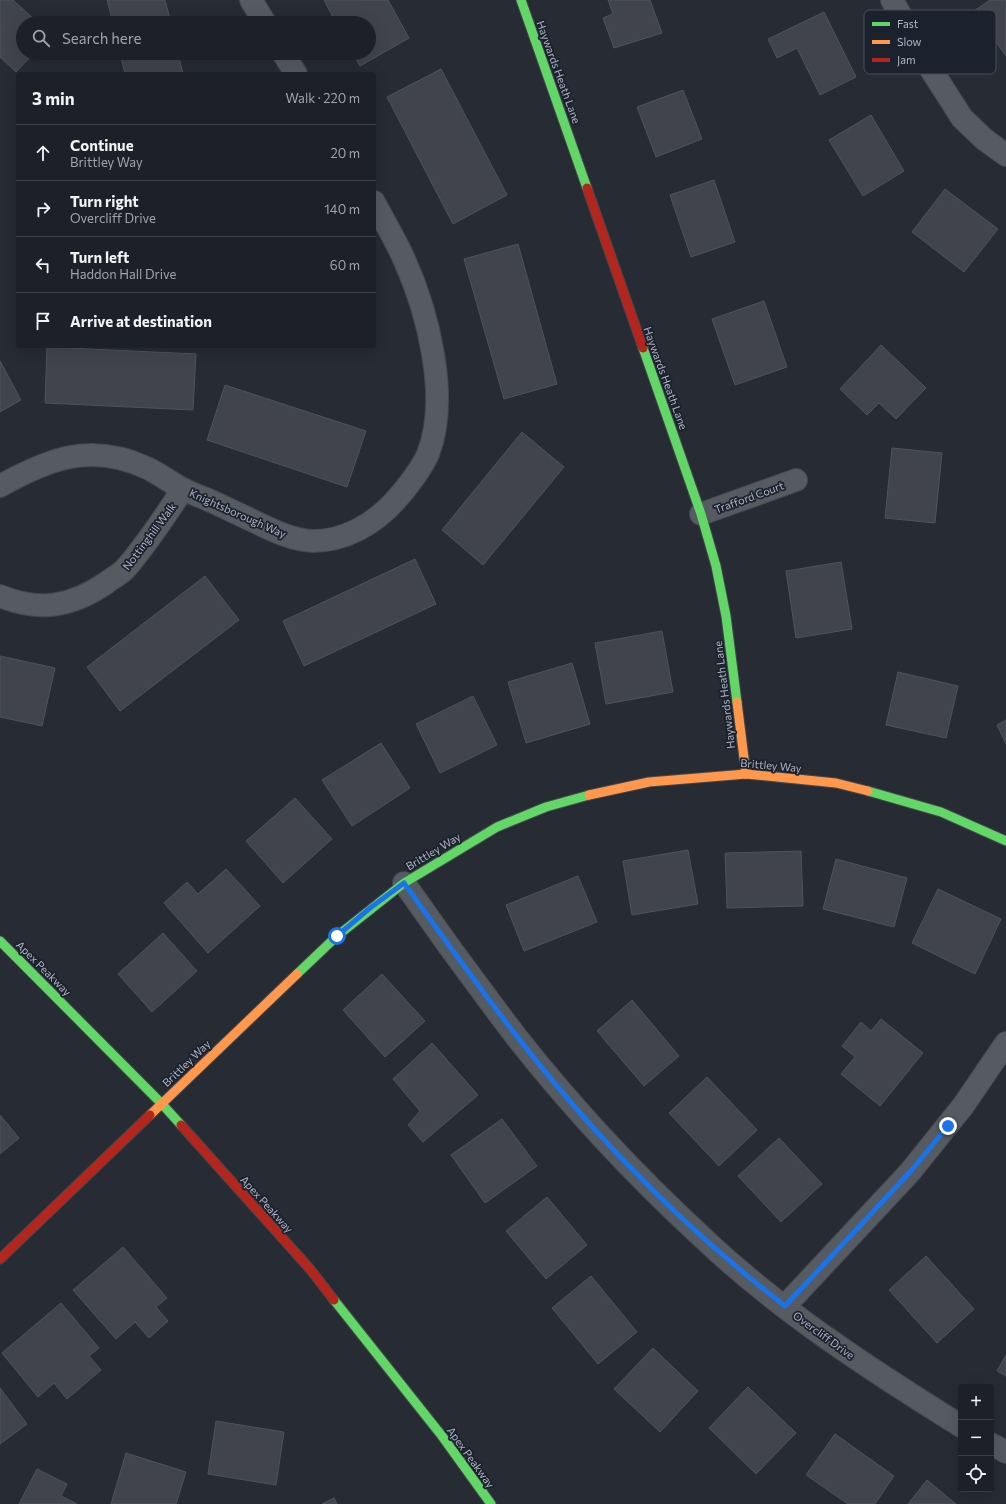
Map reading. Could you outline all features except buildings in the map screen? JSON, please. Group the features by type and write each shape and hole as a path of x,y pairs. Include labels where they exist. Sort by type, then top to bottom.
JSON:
{"street":[{"path":"251,0 260,16"},
{"name":"Haywards Heath Lane","path":"521,0 702,514 716,566 726,616 746,774"},
{"path":"892,0 898,10"},
{"path":"287,60 295,72"},
{"path":"934,74 962,118 984,139 1006,155"},
{"name":"Knightsborough Way","path":"0,486 24,473 59,459 78,455 96,454 121,458 147,468 183,490 267,528 295,538 312,541 344,537 357,531 387,510 400,495 427,455 435,429 437,399 435,366 429,334 414,286 404,259 376,206"},
{"name":"Trafford Court","path":"702,514 796,480"},
{"name":"Nottinghill Walk","path":"0,596 10,600 37,606 70,601 96,590 125,570 183,490"},
{"name":"Brittley Way","path":"0,1259 337,936 370,908 404,883 497,827 546,807 582,796 648,782 746,774 836,783 866,790 941,812 1006,841"},
{"name":"Overcliff Drive","path":"404,883 519,1039 571,1102 621,1158 704,1240 785,1306 881,1376 958,1424"},
{"name":"Apex Peakway","path":"0,941 162,1104 310,1269 442,1436 491,1504"},
{"path":"785,1306 910,1172 959,1112 1006,1043"},
{"path":"994,1446 1006,1452"}],"traffic: fast":[{"path":"521,0 587,188"},
{"path":"643,348 701,514 716,566 726,616 737,702"},
{"path":"868,791 941,812 1006,841"},
{"path":"297,974 337,936 404,883 497,827 546,807 589,795"},
{"path":"0,941 181,1125"},
{"path":"334,1300 442,1436 491,1504"}],"traffic: slow":[{"path":"737,702 746,774"},
{"path":"589,795 649,782 746,774 836,783 868,791"},
{"path":"150,1115 297,974"}],"traffic: jam":[{"path":"587,188 643,348"},
{"path":"0,1259 150,1115"},
{"path":"181,1125 310,1269 334,1300"}],"route":[{"path":"337,936 370,908 404,883 446,942 519,1039 571,1102 631,1169 704,1240 785,1306 801,1287 910,1172 948,1126"}]}
